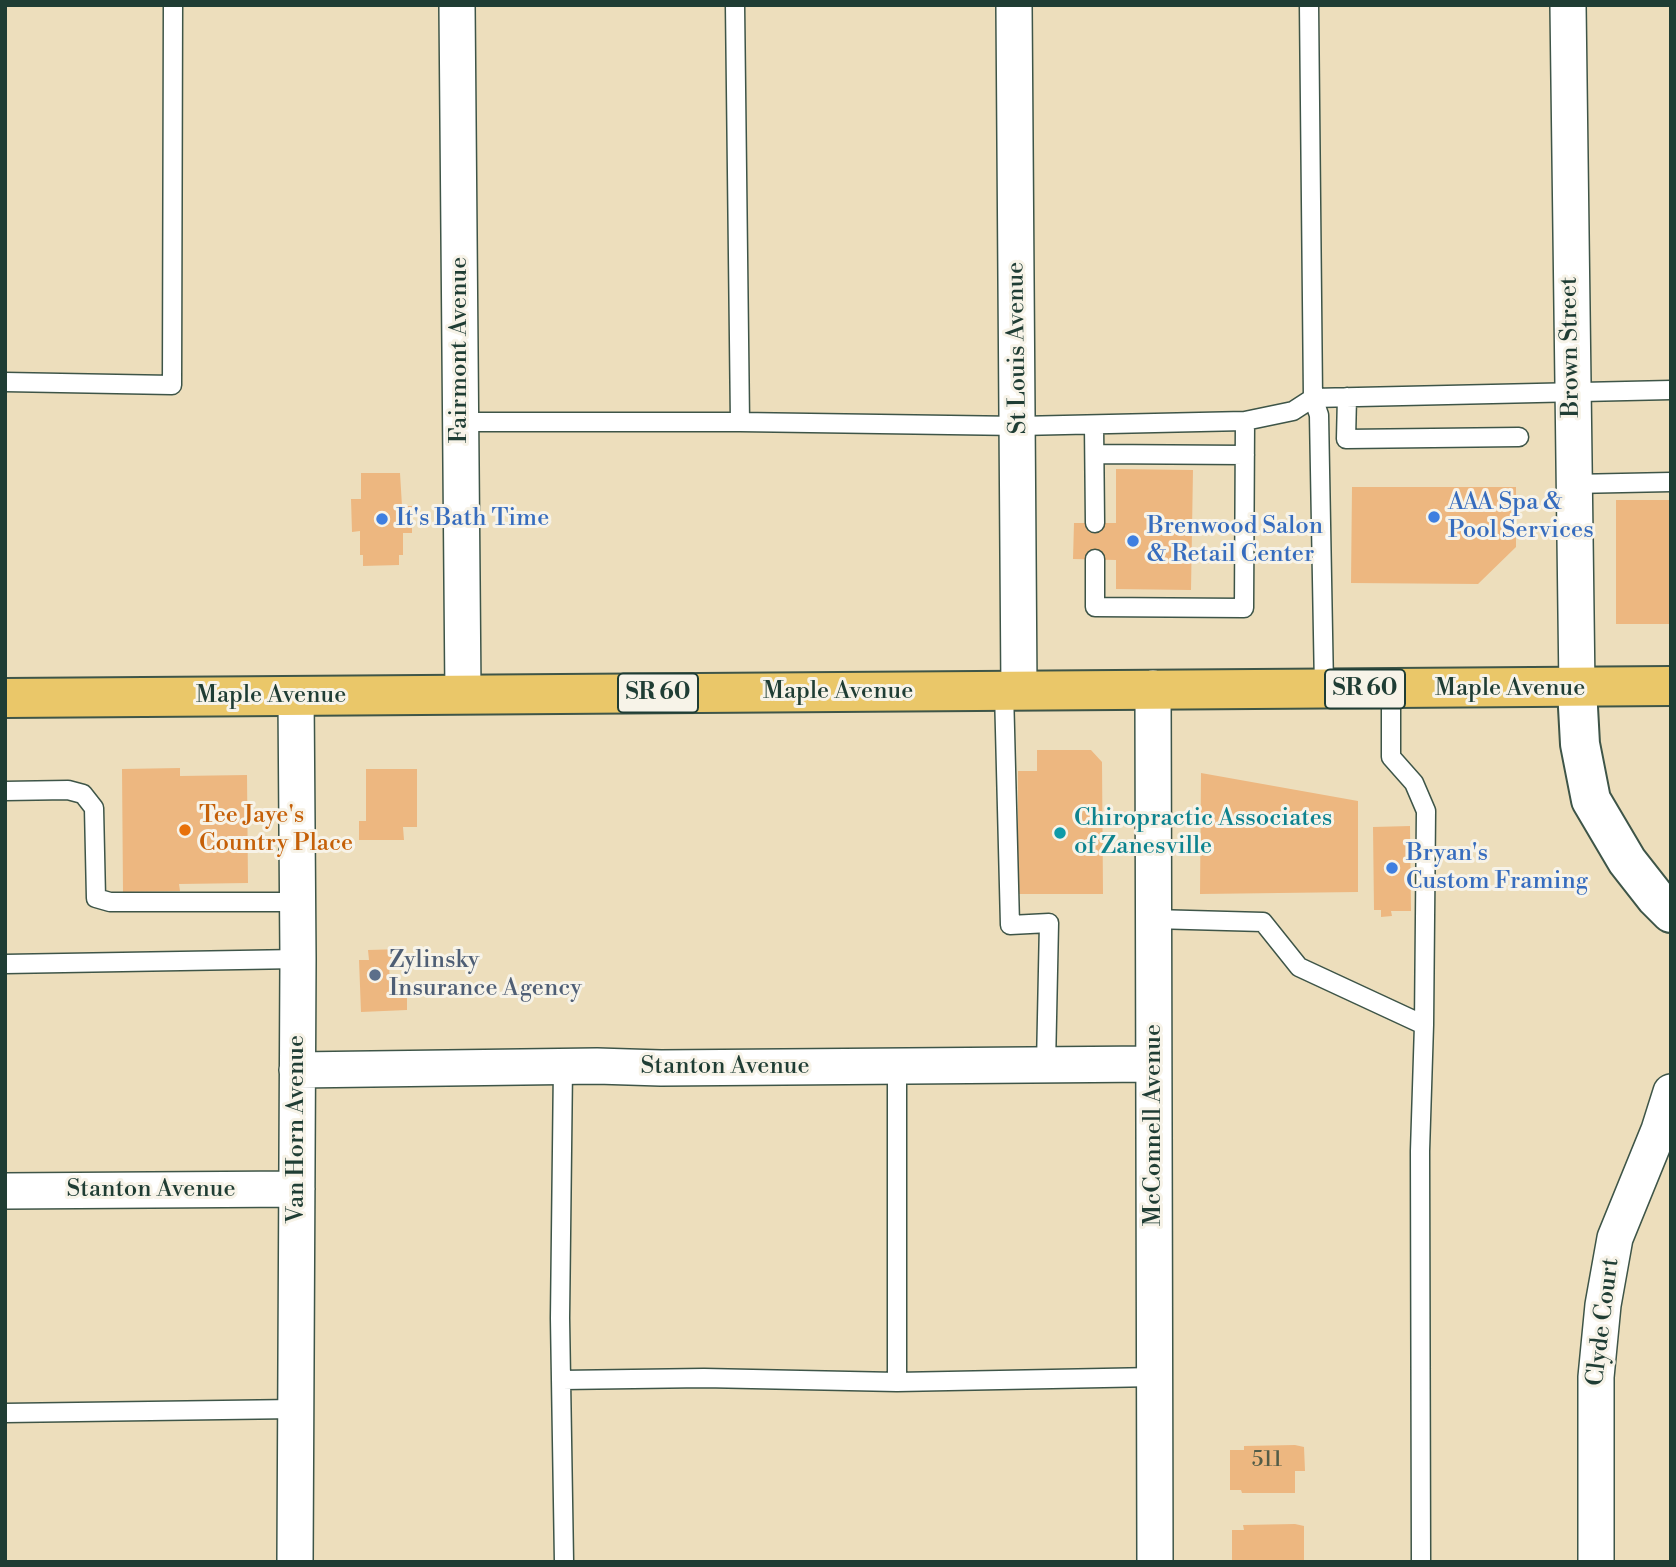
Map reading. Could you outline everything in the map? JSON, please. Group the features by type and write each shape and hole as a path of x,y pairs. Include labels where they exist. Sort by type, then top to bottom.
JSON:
{"main road":[{"name":"Maple Avenue","path":"5,698 1153,688 1577,689 1671,686"}],"street":[{"name":"Fairmont Avenue","path":"457,5 463,694"},
{"name":"St Louis Avenue","path":"1012,691 1018,426 1014,5"},
{"name":"Brown Street","path":"1568,5 1577,689"},
{"name":"McConnell Avenue","path":"1153,688 1155,1562"},
{"path":"1577,689 1580,744 1591,800 1627,861 1671,913"},
{"name":"Van Horn Avenue","path":"295,1562 298,1189 296,696"},
{"name":"Stanton Avenue","path":"297,1070 563,1066 661,1068 1153,1064"},
{"name":"Clyde Court","path":"1596,1562 1595,1377 1603,1305 1615,1238 1665,1132 1671,1092"},
{"name":"Stanton Avenue","path":"5,1191 298,1189"}],"lane":[{"path":"5,382 172,386 173,5"},
{"path":"735,5 740,422"},
{"path":"1309,5 1313,398 1319,415 1324,688"},
{"path":"460,422 1094,425 1245,421 1293,411 1313,398 1671,390"},
{"path":"1347,397 1346,439 1519,437"},
{"path":"1095,559 1095,607 1244,608 1245,421"},
{"path":"1094,425 1095,523"},
{"path":"1095,454 1245,455"},
{"path":"1573,484 1671,482"},
{"path":"1391,689 1391,757 1414,783 1426,811 1420,1151 1422,1562"},
{"path":"1012,691 1010,925 1049,923 1046,1065"},
{"path":"5,791 68,790 83,794 94,808 96,898 110,902 298,902"},
{"path":"1153,919 1263,922 1299,967 1424,1025"},
{"path":"5,964 298,959"},
{"path":"563,1066 560,1318 564,1562"},
{"path":"897,1066 897,1382"},
{"path":"562,1380 704,1378 897,1382 1155,1377"},
{"path":"5,1413 295,1409"}],"building":[{"name":"Brenwood Salon & Retail Center","path":"1116,469 1193,470 1191,590 1116,589 1116,560 1073,559 1074,523 1116,523"},
{"name":"It's Bath Time","path":"361,473 400,473 402,506 412,506 412,533 403,533 403,555 399,555 399,565 363,566 360,531 352,532 351,499 361,499"},
{"name":"AAA Spa & Pool Services","path":"1352,487 1516,487 1516,547 1478,584 1351,583"},
{"path":"1616,500 1671,500 1671,624 1616,624"},
{"name":"Chiropractic Associates of Zanesville","path":"1037,750 1091,750 1102,762 1103,894 1018,894 1018,771 1037,771"},
{"name":"Tee Jaye's Country Place","path":"180,768 180,776 247,775 248,883 179,884 180,891 123,892 122,769"},
{"path":"366,769 417,769 417,827 403,827 404,840 359,840 359,821 366,821"},
{"path":"1201,773 1358,801 1358,892 1200,894"},
{"name":"Bryan's Custom Framing","path":"1410,826 1411,911 1391,911 1392,916 1381,917 1381,910 1374,910 1373,827"},
{"name":"Zylinsky Insurance Agency","path":"403,949 404,962 389,962 390,989 407,988 407,1010 361,1012 359,960 369,960 368,950"},
{"path":"1244,1446 1304,1447 1305,1471 1295,1471 1295,1493 1242,1493 1241,1490 1230,1490 1230,1450 1244,1450"},
{"path":"1243,1525 1304,1526 1304,1562 1232,1562 1232,1530 1244,1530"}],"place":[{"name":"AAA Spa & Pool Services","path":"1434,517"},
{"name":"It's Bath Time","path":"382,519"},
{"name":"Brenwood Salon & Retail Center","path":"1133,541"},
{"name":"Tee Jaye's Country Place","path":"185,830"},
{"name":"Chiropractic Associates of Zanesville","path":"1060,833"},
{"name":"Bryan's Custom Framing","path":"1392,868"},
{"name":"Zylinsky Insurance Agency","path":"375,975"}]}
